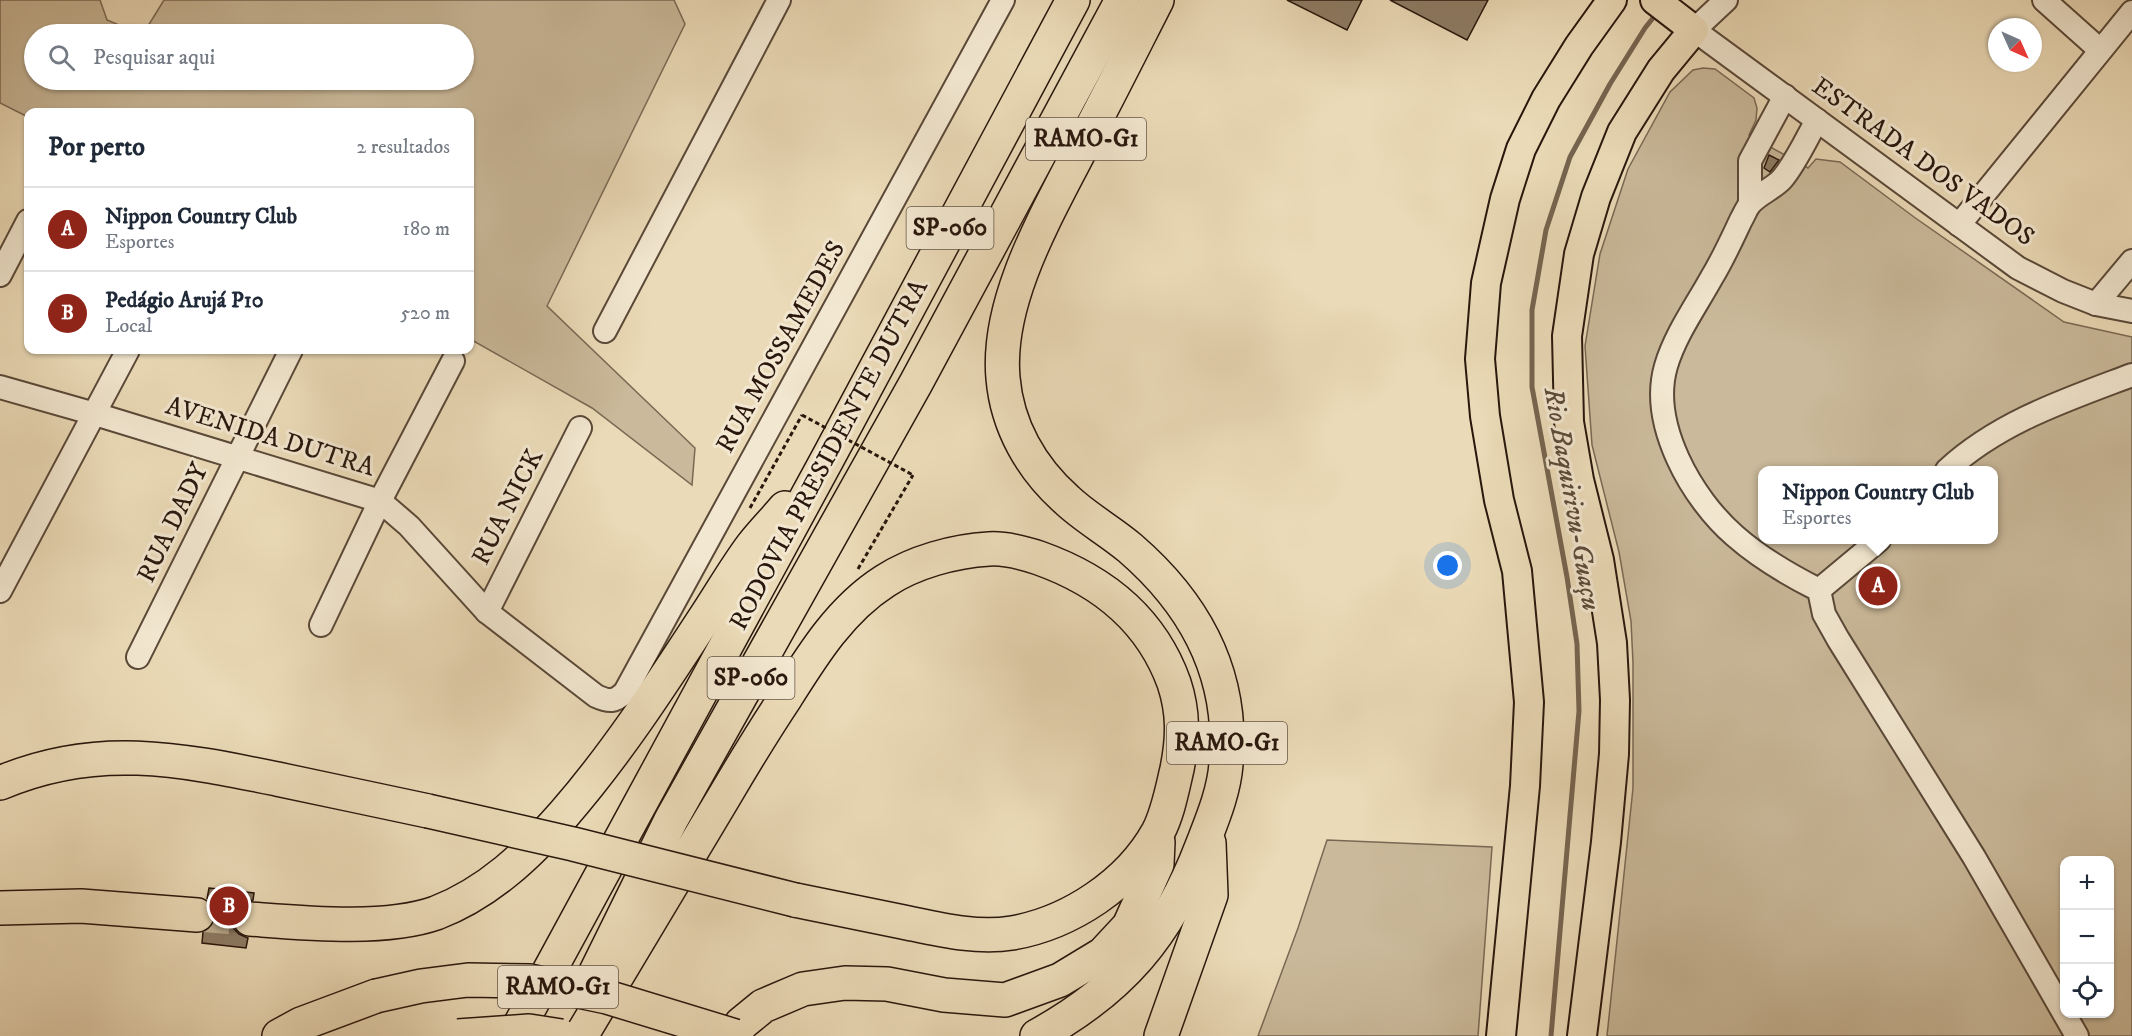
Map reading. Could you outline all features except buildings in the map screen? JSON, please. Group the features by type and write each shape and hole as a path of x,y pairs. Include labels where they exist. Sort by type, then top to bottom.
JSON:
{"highway":[{"name":"RODOVIA PRESIDENTE DUTRA","path":"514,1036 829,456 1073,0"},
{"name":"RODOVIA PRESIDENTE DUTRA","path":"563,1036 671,820 916,383 1122,0"},
{"name":"RAMO-G1","path":"1037,1036 1078,1012 1115,983 1146,949 1192,872 1214,814 1226,766 1227,716 1218,672 1205,639 1182,602 1158,574 1130,548 1067,500 1028,455 1010,417 1003,378 1003,339 1018,279 1157,0"},
{"path":"250,919 361,924 396,921 434,913 466,899 500,877 553,826 613,755 752,546 829,456"},
{"path":"0,783 16,776 90,758 122,756 207,764 573,844 795,900 939,929 984,934 1012,933 1077,910 1106,892 1135,866 1159,831 1170,800 1183,734 1175,686 1167,664 1150,636 1123,606 1098,585 1061,566 1025,554 992,549 958,553 917,565 884,581 843,616 812,657 757,742 581,1036"},
{"path":"735,1036 741,1024 763,1006 803,989 845,983 887,984 944,995 1005,1000 1060,980 1103,954 1129,926 1157,864 1159,831"},
{"path":"1161,1036 1211,896 1208,831"},
{"path":"0,908 81,906 197,915"},
{"name":"RAMO-G1","path":"279,1036 301,1024 376,996 421,986 468,980 530,981 607,997 735,1036"},
{"path":"458,1036 529,1031 563,1036"}],"main road":[{"path":"1501,1036 1525,786 1529,702 1517,571 1499,500 1485,416 1480,359 1486,283 1505,199 1521,149 1546,99 1579,46 1612,0"},
{"path":"1582,1036 1606,843 1614,754 1615,700 1612,643 1599,560 1579,480 1569,422 1567,336 1579,254 1596,197 1622,132 1661,70 1674,15"}],"street":[{"path":"605,331 779,0"},
{"name":"RUA MOSSAMEDES","path":"596,696 608,702 618,700 626,692 1003,0"},
{"path":"1674,15 1726,0"},
{"path":"2044,0 2100,50"},
{"path":"1959,225 2132,12"},
{"name":"ESTRADA DOS VADOS","path":"1674,15 2018,268 2063,291 2096,304 2132,311"},
{"path":"1750,203 1750,161 1785,96"},
{"path":"1817,120 1782,179 1750,203 1718,267 1682,329 1666,366 1662,395 1664,416 1678,460 1712,512 1733,535 1761,558 1819,591"},
{"path":"0,275 24,229"},
{"path":"2096,304 2132,261"},
{"path":"0,591 126,354"},
{"name":"RUA DADY","path":"138,657 289,354"},
{"path":"321,625 380,501 453,361"},
{"path":"1952,466 1996,433 2050,406 2132,375"},
{"name":"AVENIDA DUTRA","path":"0,387 237,456 380,501 409,526 487,612 596,696"},
{"name":"RUA NICK","path":"487,612 580,428"},
{"path":"1819,591 1874,544"},
{"path":"1819,591 1824,614 1838,639 1974,857 2077,1036"}],"path":[{"path":"750,510 802,415 913,475 854,577"}],"shaded area":[{"path":"0,0 100,0 107,20 116,24 24,24 24,90 474,90 474,24 149,24 164,0 674,0 685,24 547,306 695,448 692,485 592,408 474,341 474,108 24,108 24,115 0,103"},
{"path":"1715,69 1754,98 1757,108 1756,120 1749,135 1808,168 1816,159 1840,162 2064,322 2132,337 2132,1036 1607,1036 1633,788 1633,663 1631,621 1619,552 1592,445 1585,346 1600,254 1628,169 1670,92 1693,70"},
{"path":"1327,840 1492,847 1478,1036 1258,1036 1298,928"}],"waterway":[{"name":"Rio Baquirivu-Guaçu","path":"1551,1036 1579,711 1577,644 1532,387 1532,310 1546,230 1570,157 1610,84 1657,13"}],"tunnel":[{"path":"197,915 250,919"}],"place":[{"name":"Nippon Country Club","path":"1878,586"},
{"name":"Pedágio Arujá P10","path":"229,906"}]}
